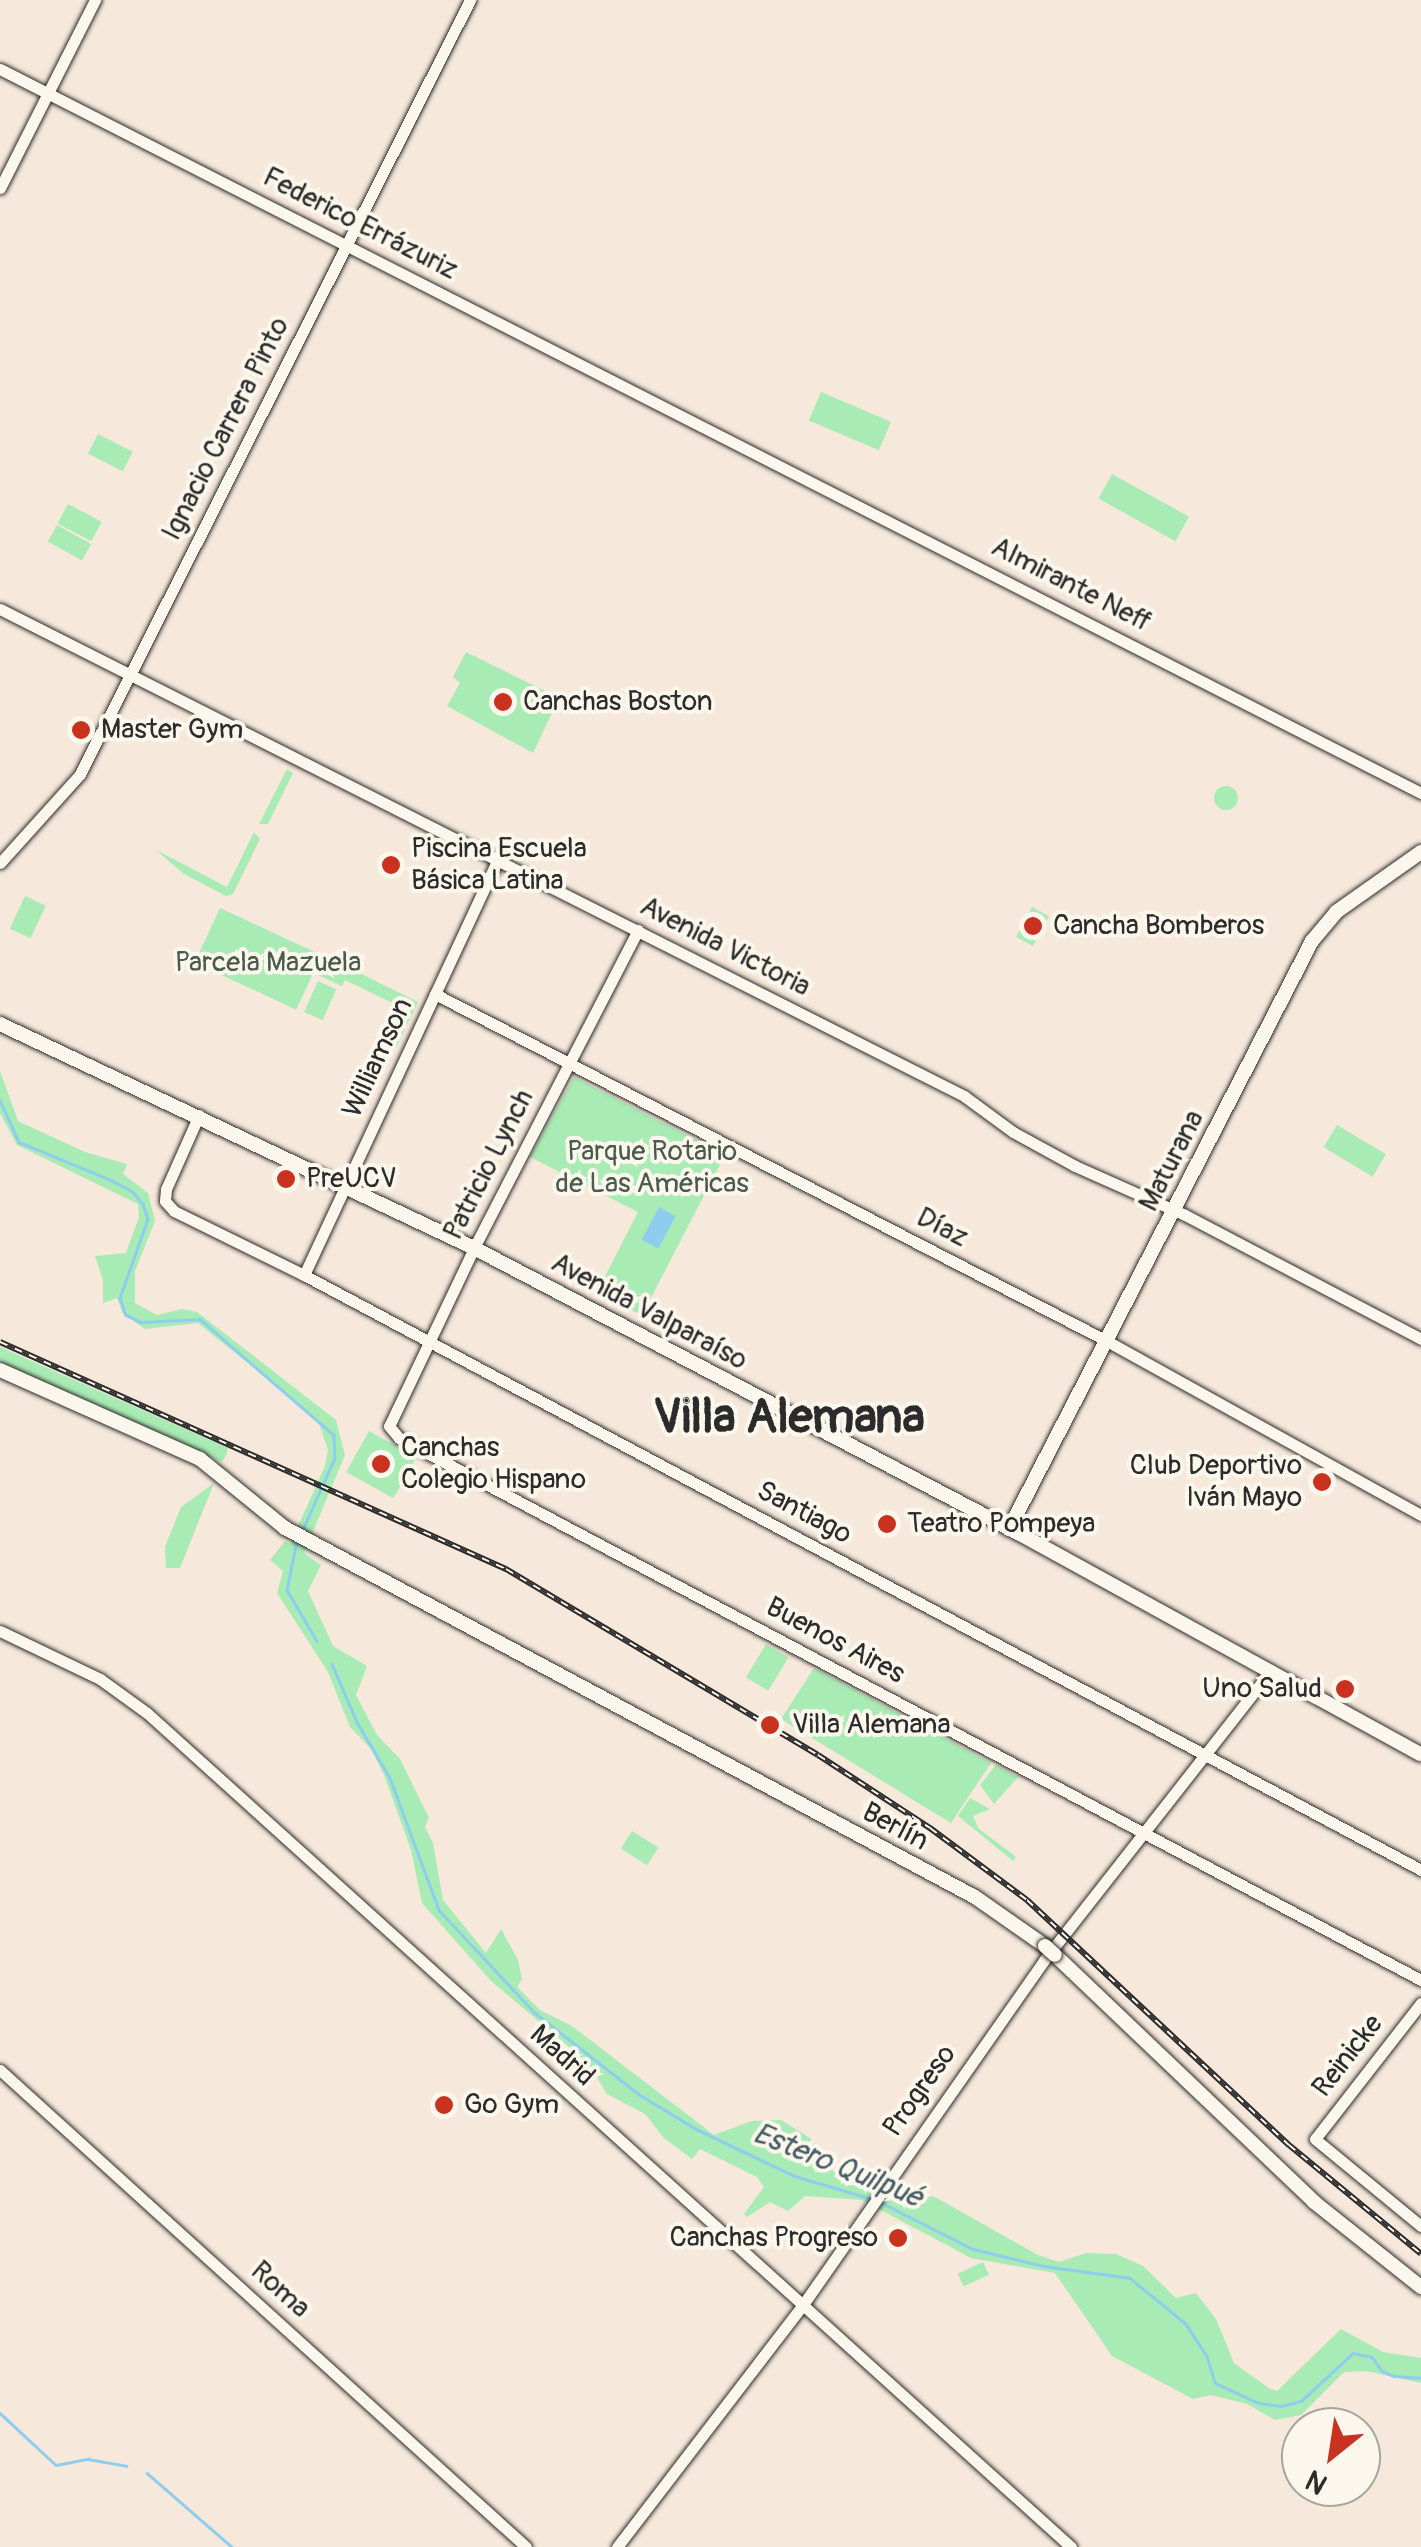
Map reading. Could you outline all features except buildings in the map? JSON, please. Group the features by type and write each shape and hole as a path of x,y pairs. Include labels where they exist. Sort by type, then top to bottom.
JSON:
{"main road":[{"name":"Maturana","path":"1009,1529 1321,928 1421,852"},
{"name":"Avenida Valparaíso","path":"0,1024 346,1184 474,1248 1009,1529 1421,1754"},
{"name":"Berlín","path":"0,1370 200,1458 285,1528 975,1897 1050,1950 1314,2202 1421,2287"}],"street":[{"path":"0,188 95,0"},
{"name":"Ignacio Carrera Pinto","path":"0,863 72,785 470,0"},
{"name":"Federico Errázuriz","path":"0,70 697,423"},
{"name":"Almirante Neff","path":"697,423 1421,793"},
{"name":"Avenida Victoria","path":"0,609 964,1096 1013,1132 1075,1166 1174,1210 1421,1339"},
{"name":"Williamson","path":"304,1275 497,861"},
{"name":"Patricio Lynch","path":"389,1426 474,1248 638,930"},
{"name":"Díaz","path":"435,994 1107,1341 1421,1515"},
{"name":"Santiago","path":"199,1115 166,1189 166,1201 174,1211 304,1275 1421,1870"},
{"name":"Buenos Aires","path":"389,1426 411,1444 1421,1980"},
{"name":"Madrid","path":"0,1632 100,1679 147,1713 1070,2547"},
{"name":"Progreso","path":"617,2547 802,2306 1044,1960 1271,1670"},
{"name":"Reinicke","path":"1421,2003 1315,2139 1421,2226"},
{"name":"Roma","path":"0,2070 526,2547"}],"green space":[{"path":"821,392 891,422 879,450 809,421"},
{"path":"98,434 133,452 123,471 88,454"},
{"path":"1112,474 1189,517 1175,541 1098,498"},
{"path":"68,504 102,522 91,541 58,523"},
{"path":"57,525 91,544 82,561 48,542"},
{"name":"Canchas Boston","path":"466,652 559,698 533,753 447,706 460,683 453,677"},
{"path":"287,769 293,773 268,824 259,824"},
{"path":"1226,786 1235,789 1235,807 1226,810 1217,807 1214,798 1217,789"},
{"path":"254,832 260,839 233,894 226,896 184,874 156,850 227,887"},
{"path":"25,896 46,906 31,938 10,929"},
{"name":"Cancha Bomberos","path":"1032,907 1049,916 1033,946 1016,937"},
{"name":"Parcela Mazuela","path":"220,908 322,955 296,1010 195,962"},
{"path":"327,957 418,1002 396,1048 387,1044 403,1008 345,980 342,986 318,975"},
{"path":"318,981 336,989 322,1020 304,1012"},
{"path":"0,1071 18,1121 85,1152 127,1164 123,1174 148,1193 155,1221 135,1271 135,1303 157,1315 182,1309 197,1312 336,1420 345,1455 304,1553 321,1565 308,1591 333,1646 367,1666 356,1695 377,1735 400,1759 429,1818 425,1827 433,1843 443,1900 486,1953 501,1929 518,1960 522,1979 517,1987 540,2010 572,2026 714,2135 752,2121 781,2120 810,2138 825,2164 843,2179 875,2185 873,2189 884,2195 907,2192 935,2197 1038,2255 1059,2262 1086,2253 1116,2254 1143,2266 1176,2298 1196,2293 1216,2319 1234,2363 1270,2389 1277,2391 1341,2329 1383,2352 1421,2358 1421,2383 1366,2371 1344,2372 1309,2407 1281,2407 1281,2419 1275,2420 1247,2404 1211,2395 1193,2399 1112,2356 1055,2273 971,2258 862,2200 805,2196 788,2211 770,2202 747,2217 744,2214 764,2187 757,2177 700,2149 692,2159 664,2138 645,2114 607,2094 588,2063 491,1981 422,1903 411,1850 384,1775 371,1749 350,1727 328,1672 277,1593 283,1571 270,1560 285,1541 290,1544 325,1466 328,1450 320,1426 311,1414 198,1323 145,1329 123,1314 117,1298 103,1303 103,1280 95,1256 126,1253 139,1217 138,1204 17,1145 0,1113"},
{"name":"Parque Rotario de Las Américas","path":"574,1077 725,1155 642,1315 596,1294 638,1212 530,1157"},
{"path":"1337,1125 1386,1154 1372,1177 1324,1147"},
{"path":"0,1347 228,1448 226,1455 222,1462 0,1364"},
{"name":"Canchas Colegio Hispano","path":"369,1431 416,1457 393,1498 346,1472"},
{"path":"214,1483 180,1568 166,1568 165,1547 181,1507"},
{"path":"766,1644 788,1657 768,1691 746,1677"},
{"path":"814,1668 991,1763 951,1823 781,1719"},
{"path":"996,1765 1018,1777 994,1804 980,1785"},
{"path":"970,1798 990,1809 973,1816 978,1828 1016,1857 1013,1861 958,1816"},
{"path":"632,1831 658,1847 647,1865 621,1849"},
{"path":"983,2262 989,2275 964,2287 958,2274"}],"water":[{"path":"659,1207 676,1216 658,1249 642,1240"}],"waterway":[{"name":"Estero Quilpué","path":"0,1100 19,1142 111,1180 132,1191 143,1204 148,1219 120,1298 126,1315 141,1322 200,1319 334,1435 335,1458 303,1530"},
{"name":"Estero Quilpué","path":"297,1541 287,1590 317,1641"},
{"name":"Estero Quilpué","path":"332,1664 357,1722 390,1778 439,1910 534,2012 640,2095 698,2130 795,2176 872,2199"},
{"name":"Estero Quilpué","path":"880,2202 973,2249 1044,2266 1130,2278 1186,2324 1207,2356 1215,2383 1259,2403 1281,2406 1301,2401 1353,2353 1372,2357 1382,2371 1394,2376 1421,2378"},
{"path":"0,2413 56,2465 88,2459 126,2466"},
{"path":"147,2473 232,2547"}],"railway":[{"path":"0,1342 506,1569 818,1755 930,1828 1027,1900 1289,2145 1421,2254"}],"place":[{"name":"Canchas Boston","path":"503,702"},
{"name":"Master Gym","path":"81,730"},
{"name":"Piscina Escuela Básica Latina","path":"391,865"},
{"name":"Cancha Bomberos","path":"1033,926"},
{"name":"PreUCV","path":"286,1179"},
{"name":"Canchas Colegio Hispano","path":"381,1464"},
{"name":"Club Deportivo Iván Mayo","path":"1322,1482"},
{"name":"Teatro Pompeya","path":"887,1524"},
{"name":"Uno Salud","path":"1345,1689"},
{"name":"Villa Alemana","path":"770,1725"},
{"name":"Go Gym","path":"444,2105"},
{"name":"Canchas Progreso","path":"898,2238"}],"district":[{"name":"Villa Alemana","path":"789,1418"}]}
